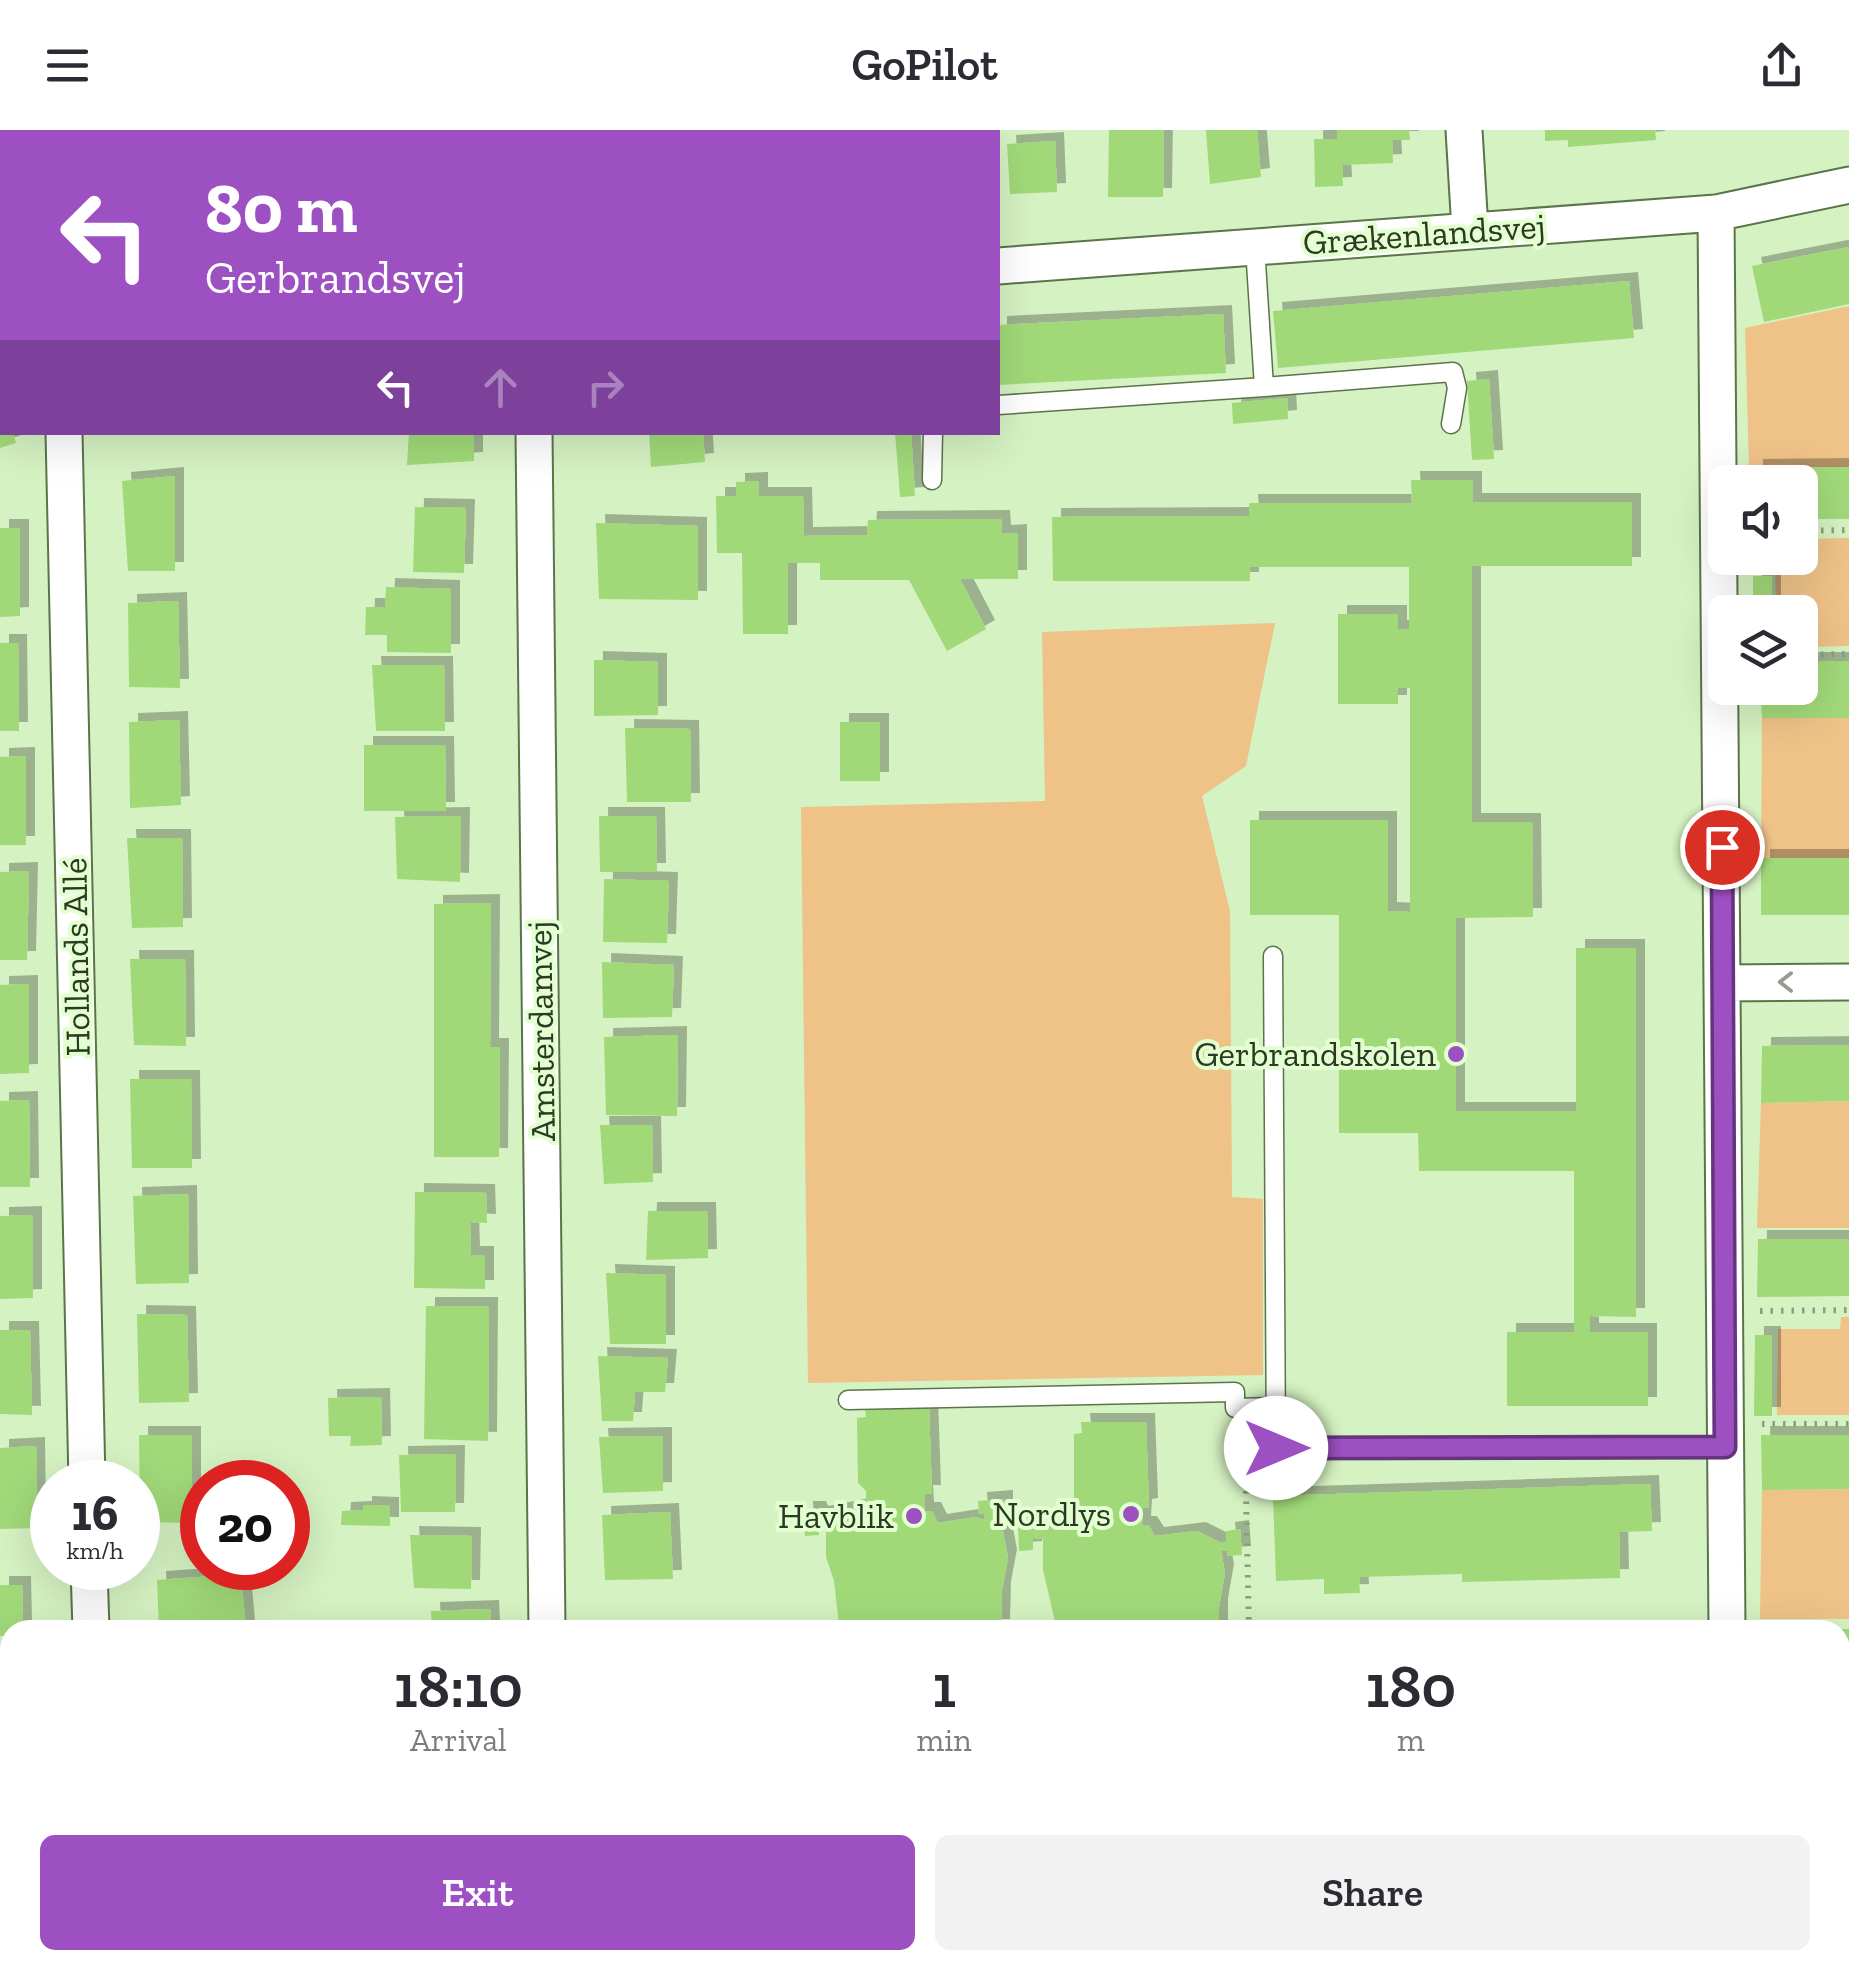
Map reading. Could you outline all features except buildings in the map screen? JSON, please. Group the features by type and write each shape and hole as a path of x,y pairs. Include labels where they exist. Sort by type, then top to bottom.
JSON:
{"street":[{"path":"1464,130 1470,230"},
{"name":"Grækenlandsvej","path":"1000,266 1716,212 1849,185"},
{"path":"1716,212 1727,1620"},
{"name":"Hollands Allé","path":"64,435 87,1460"},
{"name":"Amsterdamvej","path":"534,435 548,1620"},
{"path":"1724,982 1849,982"},
{"path":"89,1590 90,1620"}],"lane":[{"path":"1255,247 1264,388"},
{"path":"1000,405 1453,372 1457,388 1451,424"},
{"path":"932,480 933,435"},
{"path":"1272,956 1276,1448 1725,1436"},
{"path":"848,1400 1235,1392 1235,1408 1275,1407"}],"path":[{"path":"1818,531 1849,530"},
{"path":"1818,655 1849,654"},
{"path":"1725,1312 1849,1310"},
{"path":"1244,1408 1250,1620"},
{"path":"1725,1436 1849,1424"}],"shaded area":[{"path":"1849,306 1849,467 1749,465 1745,328"},
{"path":"1849,538 1849,646 1818,647 1818,595 1776,595 1775,575 1818,575 1818,539"},
{"path":"1275,623 1246,766 1202,796 1230,911 1232,1197 1263,1199 1263,1375 808,1383 801,807 1045,801 1042,632"},
{"path":"1762,718 1849,718 1849,858 1761,858"},
{"path":"1849,1101 1849,1228 1757,1228 1761,1103"},
{"path":"1841,1317 1849,1317 1849,1415 1777,1415 1778,1329 1840,1329"},
{"path":"1849,1489 1849,1619 1760,1619 1762,1490"}],"place":[{"name":"Gerbrandskolen","path":"1456,1054"},
{"name":"Nordlys","path":"1131,1514"},
{"name":"Havblik","path":"914,1516"}],"route":[{"path":"1276,1448 1725,1447 1722,847"}]}
